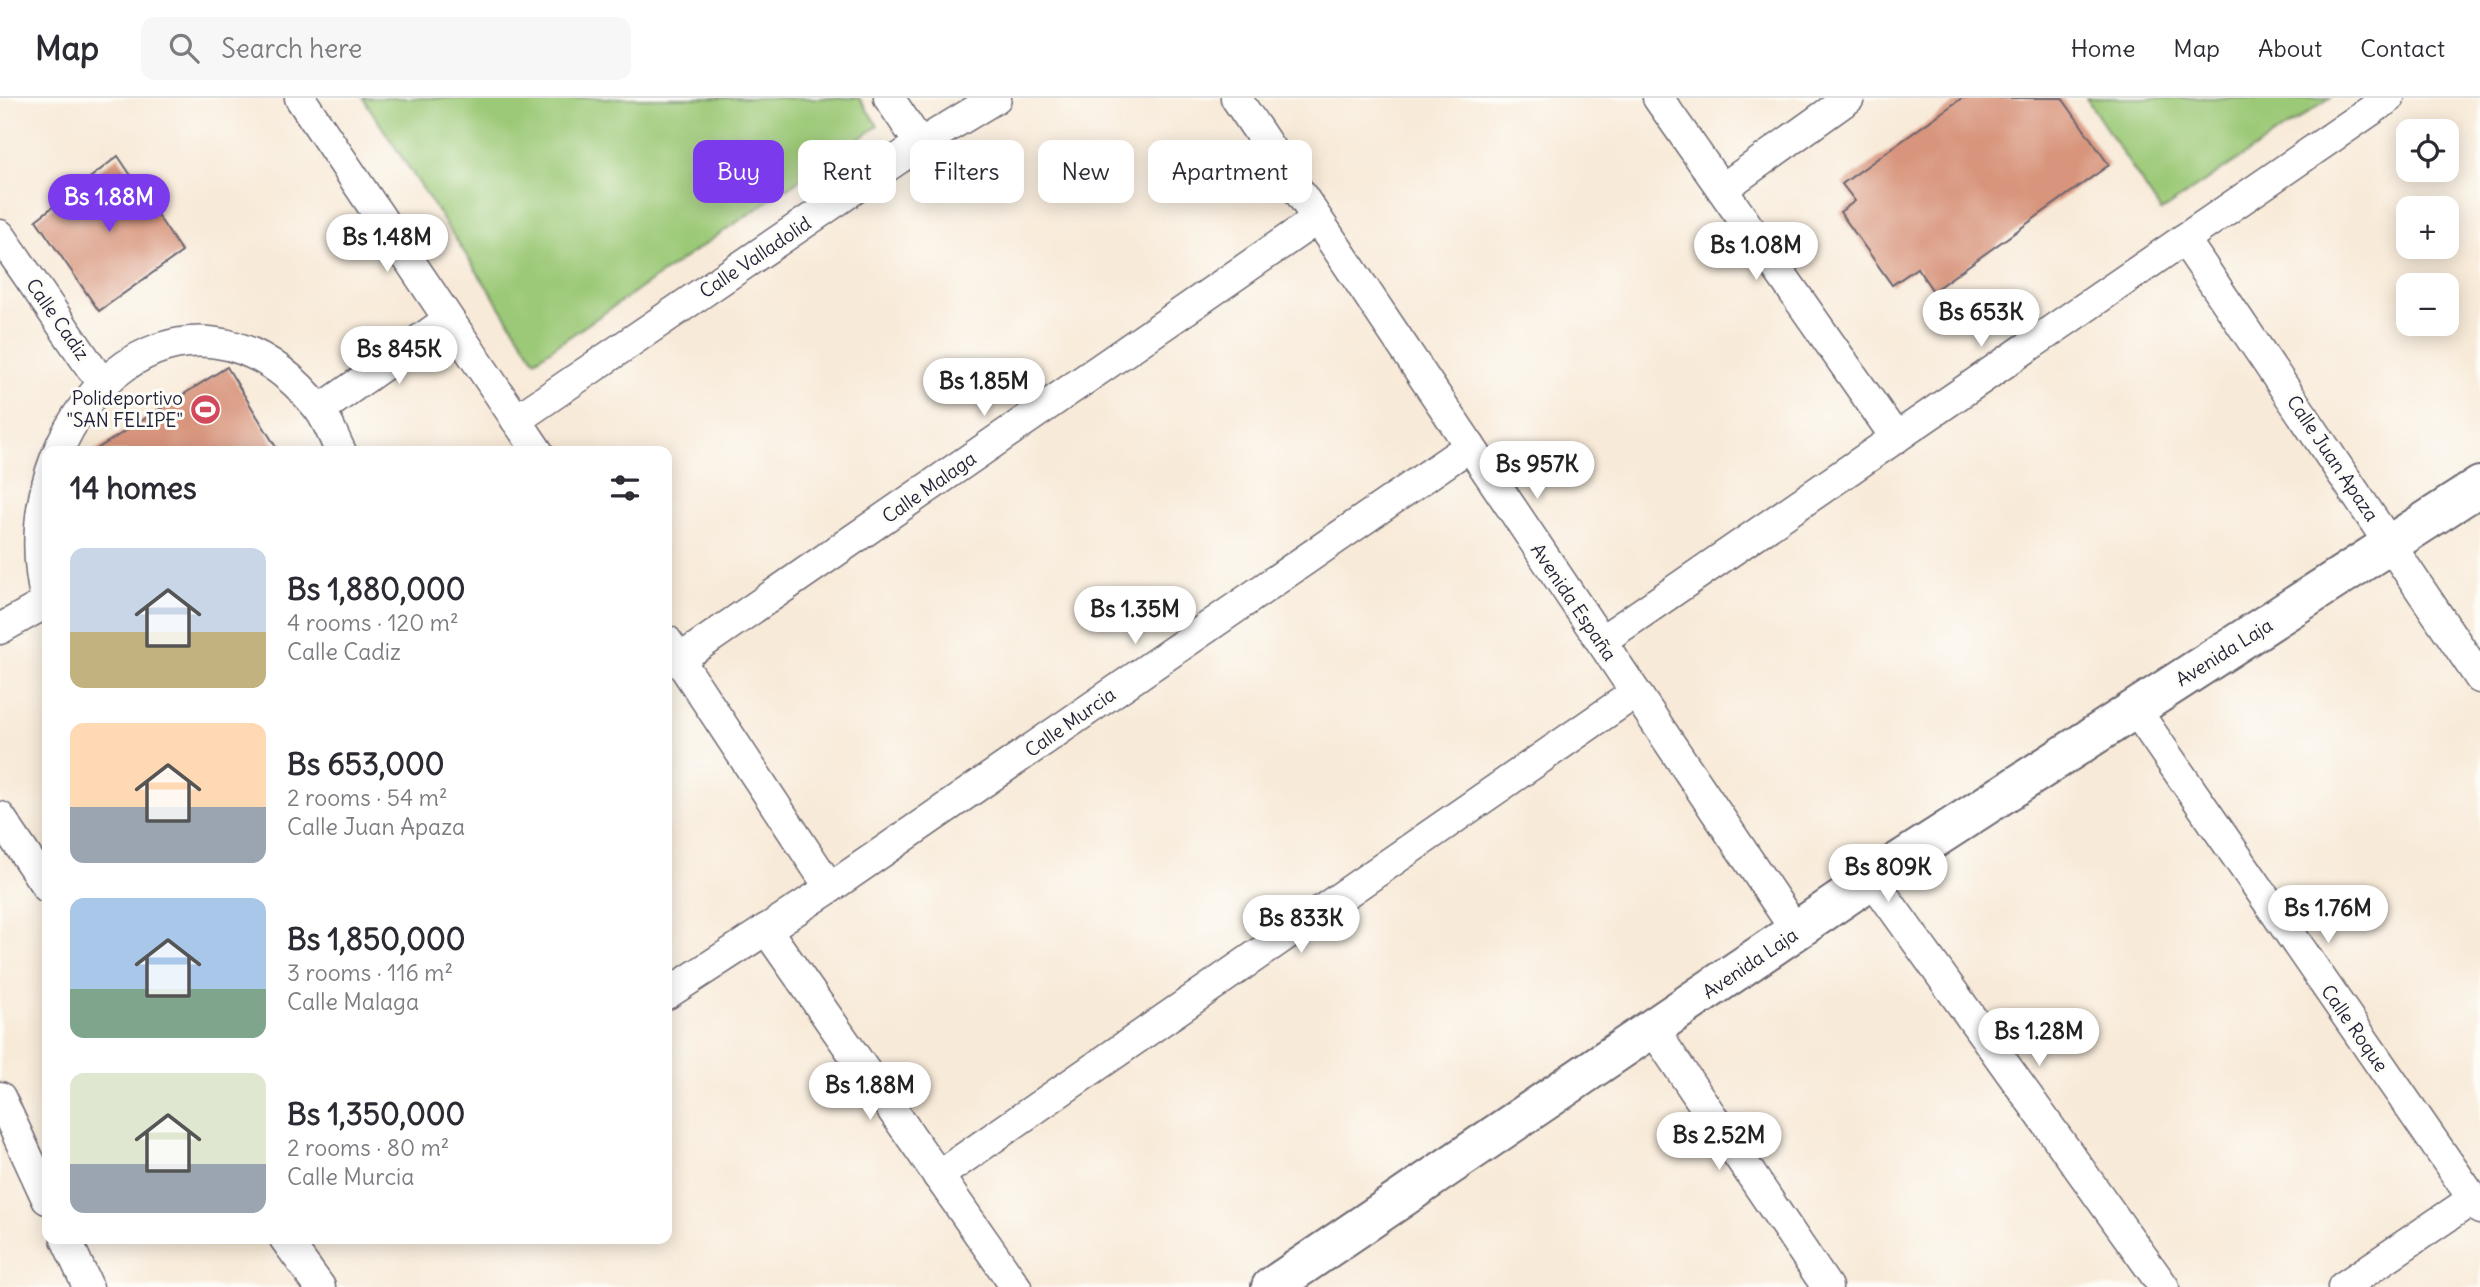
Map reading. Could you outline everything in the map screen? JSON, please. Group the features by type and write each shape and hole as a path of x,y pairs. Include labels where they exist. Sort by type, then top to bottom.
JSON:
{"street":[{"path":"300,98 534,446"},
{"path":"889,98 917,140"},
{"name":"Calle Valladolid","path":"927,140 996,98"},
{"path":"1658,98 1896,438"},
{"path":"1722,189 1849,98"},
{"path":"1601,641 2389,98"},
{"name":"Avenida España","path":"1240,100 1796,932"},
{"name":"Calle Valladolid","path":"516,420 910,151"},
{"name":"Calle Malaga","path":"673,650 1317,219"},
{"name":"Calle Cadiz","path":"0,235 92,369"},
{"name":"Calle Juan Apaza","path":"2184,239 2480,678"},
{"path":"320,410 449,320"},
{"path":"40,428 53,405 92,369 139,347 189,341 239,350 285,374 320,410 338,446"},
{"name":"Calle Murcia","path":"672,991 830,888 1470,446"},
{"path":"25,464 17,503 23,555 42,594"},
{"name":"Avenida Laja","path":"1271,1287 1872,879 2392,546 2480,486"},
{"path":"0,629 42,607"},
{"path":"673,650 830,888"},
{"path":"939,1176 1635,693"},
{"name":"Calle Roque","path":"2135,709 2476,1204"},
{"path":"0,817 42,880"},
{"path":"1872,879 2164,1287"},
{"path":"766,929 1016,1287"},
{"path":"1653,1029 1827,1287"},
{"path":"0,1097 42,1188"},
{"path":"2343,1287 2476,1204"},
{"path":"68,1244 88,1287"},
{"path":"299,1244 320,1287"}],"green space":[{"path":"363,98 859,98 878,126 857,140 798,140 798,181 784,190 784,140 693,140 693,203 765,203 535,360"},
{"path":"2086,98 2330,98 2161,211"}],"building":[{"path":"1962,98 2062,98 2109,165 1933,291 1917,268 1892,285 1840,212 1855,201 1842,184"},
{"path":"118,156 182,252 99,311 36,220"},
{"name":"Polideportivo \"SAN FELIPE\"","path":"227,367 275,446 102,446"}],"place":[{"name":"Polideportivo \"SAN FELIPE\"","path":"206,409"}]}
